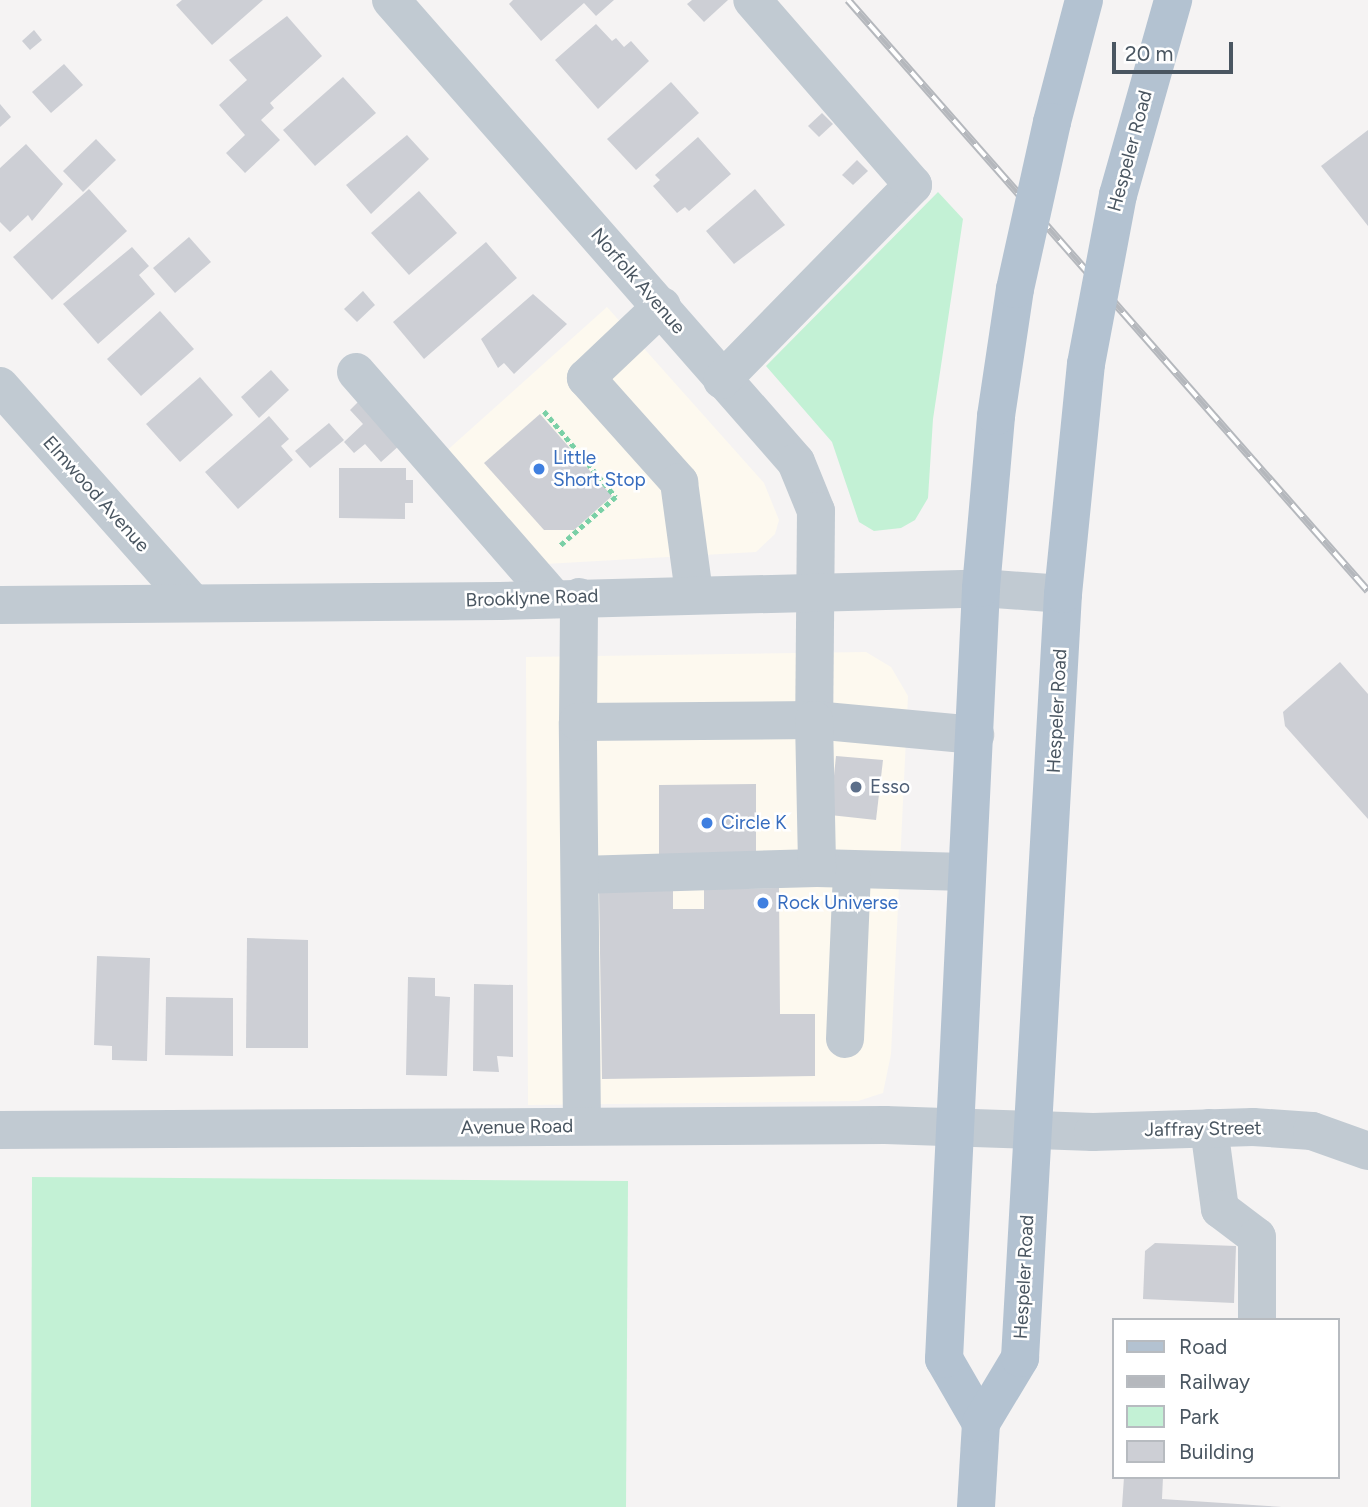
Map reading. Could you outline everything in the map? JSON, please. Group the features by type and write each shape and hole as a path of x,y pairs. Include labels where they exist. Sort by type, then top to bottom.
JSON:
{"main road":[{"path":"981,1423 944,1359 981,588 996,416 1015,289 1052,122 1084,0"},
{"name":"Hespeler Road","path":"976,1507 981,1423 1020,1358 1063,594 1086,364 1118,195 1173,0"}],"street":[{"name":"Norfolk Avenue","path":"391,0 796,462 810,492 816,511 814,720 834,869 845,1039"},
{"path":"722,380 913,185 752,0"},
{"path":"662,306 586,378 679,482 694,593"},
{"path":"356,372 567,598 578,722 582,1126"},
{"name":"Elmwood Avenue","path":"0,386 192,601"},
{"name":"Brooklyne Road","path":"0,605 567,598 981,588 1063,594"},
{"path":"578,722 814,720 975,735"},
{"path":"580,875 834,869 966,872"},
{"name":"Avenue Road","path":"0,1130 582,1126 956,1127 1034,1130"},
{"path":"1209,1128 1220,1209 1257,1237 1257,1318"},
{"name":"Jaffray Street","path":"1034,1130 1209,1128 1312,1131 1368,1151"}],"path":[{"path":"544,411 615,497 553,552"}],"shaded area":[{"path":"607,307 764,483 779,520 775,534 756,552 545,564 443,454"},
{"path":"866,652 891,667 908,696 891,1054 883,1093 858,1101 528,1105 526,657"}],"green space":[{"path":"938,192 963,219 933,419 928,498 915,520 901,528 874,531 859,522 832,442 766,366"},
{"path":"32,1177 628,1181 626,1507 31,1507"}],"building":[{"path":"182,0 263,0 212,45 176,5"},
{"path":"513,0 614,0 596,16 584,3 541,41 509,4"},
{"path":"692,0 728,0 704,22 687,4"},
{"path":"287,16 322,56 270,103 274,108 261,120 280,140 245,173 226,153 245,135 219,105 247,80 229,60"},
{"path":"596,24 612,41 616,38 624,47 631,41 649,61 598,109 555,60"},
{"path":"34,30 42,40 30,50 22,41"},
{"path":"64,64 83,85 51,113 32,92"},
{"path":"343,77 376,113 315,166 283,130"},
{"path":"671,82 699,113 636,170 607,139"},
{"path":"0,104 11,117 0,127"},
{"path":"822,113 833,124 819,137 808,126"},
{"path":"1368,130 1368,226 1321,166"},
{"path":"407,135 429,159 371,214 346,185"},
{"path":"698,137 731,174 689,211 685,207 677,213 653,186 660,180 655,175"},
{"path":"96,139 116,160 83,192 63,171"},
{"path":"26,144 63,184 32,221 28,215 10,232 0,222 0,168"},
{"path":"857,160 868,171 853,185 842,175"},
{"path":"89,189 127,231 52,300 13,257"},
{"path":"755,189 785,225 734,264 706,231"},
{"path":"419,191 457,233 409,275 371,233"},
{"path":"189,237 211,262 175,293 153,268"},
{"path":"486,242 517,278 424,359 393,322"},
{"path":"132,247 149,266 139,275 155,294 98,344 63,304"},
{"path":"363,291 375,305 357,322 344,309"},
{"path":"533,294 567,324 514,374 504,363 498,368 481,339"},
{"path":"160,311 194,349 141,396 107,359"},
{"path":"271,370 289,390 259,418 241,397"},
{"path":"200,377 233,415 180,462 146,424"},
{"path":"360,400 401,444 381,462 365,444 354,453 344,442 363,424 350,410"},
{"name":"Little Short Stop","path":"540,414 612,496 574,530 544,530 484,463"},
{"path":"269,416 289,439 281,446 293,460 238,509 205,472"},
{"path":"329,423 344,440 310,468 295,451"},
{"path":"339,468 406,468 406,480 413,480 413,503 405,503 405,519 339,518"},
{"path":"1340,662 1368,694 1368,819 1285,726 1283,712"},
{"name":"Esso","path":"836,756 883,760 876,820 830,815"},
{"name":"Circle K","path":"756,784 756,852 659,855 659,785"},
{"path":"779,888 780,1014 815,1014 815,1076 602,1079 599,889 673,889 673,909 704,909 704,889"},
{"path":"247,938 308,940 308,1048 246,1048"},
{"path":"97,956 150,958 147,1061 112,1060 112,1046 94,1045"},
{"path":"408,977 435,978 435,996 450,997 447,1076 406,1075"},
{"path":"474,984 513,985 513,1057 497,1056 499,1072 473,1071"},
{"path":"166,997 233,998 233,1056 165,1055"},
{"path":"1155,1243 1236,1246 1234,1303 1143,1299 1145,1251"},
{"path":"1124,1479 1163,1479 1162,1499 1282,1507 1122,1507"}],"railway":[{"path":"848,0 1368,591"}],"place":[{"name":"Little Short Stop","path":"539,469"},
{"name":"Esso","path":"856,787"},
{"name":"Circle K","path":"707,823"},
{"name":"Rock Universe","path":"763,903"}]}
